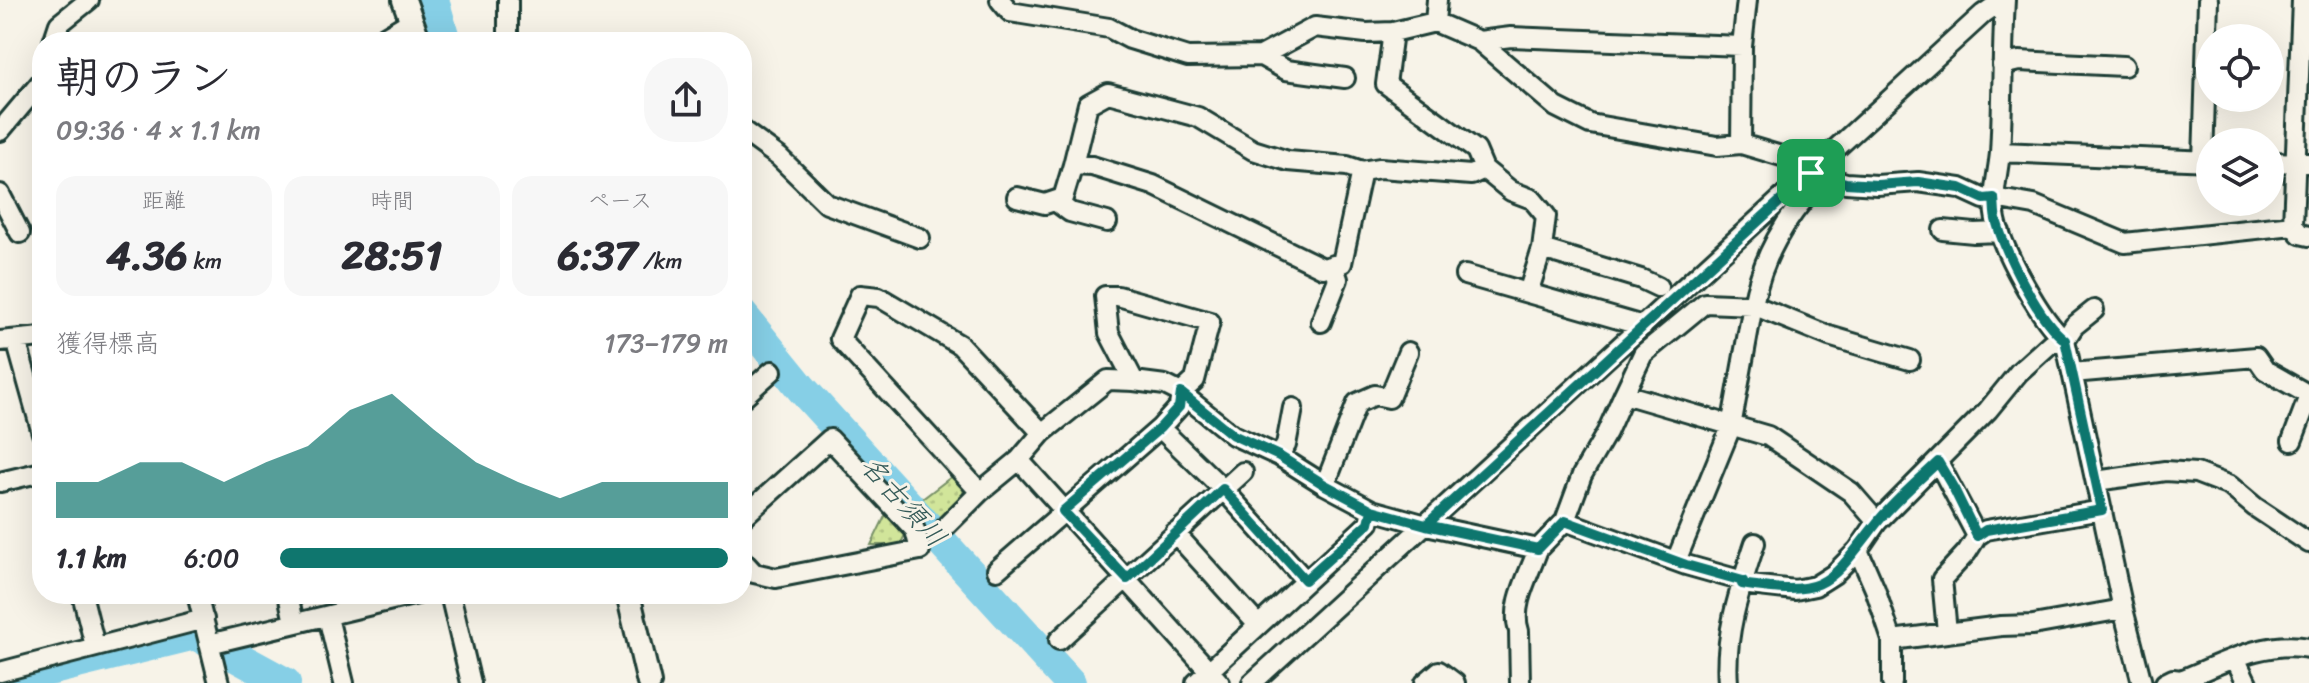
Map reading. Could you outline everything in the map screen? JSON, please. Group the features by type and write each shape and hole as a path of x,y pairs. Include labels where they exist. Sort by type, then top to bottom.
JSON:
{"main road":[{"path":"630,604 649,683"}],"street":[{"path":"56,32 59,24 89,0"},
{"path":"508,0 508,32"},
{"path":"1000,0 1010,12 1109,28 1130,39 1188,57 1261,56 1315,27 1366,33 1393,32 1435,22 1479,41 1556,107 1590,124 1717,146 1741,144 1798,161 1817,184 1789,216 1757,282 1731,427 1676,561"},
{"path":"1435,22 1437,0"},
{"path":"1741,144 1742,46 1747,0"},
{"path":"2004,0 2000,152 1994,198 1996,220 2015,268 2055,332 2065,340 2142,683"},
{"path":"1252,683 1983,14 2004,0"},
{"path":"2206,128 2208,0"},
{"path":"2302,0 2302,163 2293,225 2300,234 2309,236"},
{"path":"393,32 411,21"},
{"path":"1393,32 1386,84 1476,150 1484,169 1511,191 1532,199 1546,216 1542,249 1528,293"},
{"path":"1479,41 1511,37 1742,46"},
{"path":"1261,56 1286,70 1345,78"},
{"path":"2002,65 2019,61 2124,66"},
{"path":"0,131 32,93"},
{"path":"1017,197 1045,204 1063,198 1088,104 1108,93 1198,117 1253,150 1288,161 1347,166 1362,171 1380,168 1471,175 1484,169"},
{"path":"752,137 779,157 827,204 920,238"},
{"path":"2000,152 2196,161"},
{"path":"1073,165 1092,166 1153,185 1323,268 1342,263 1362,171"},
{"path":"1811,173 1846,183 1877,185 1918,182 1960,188 1984,199 2034,205 2125,243 2293,225"},
{"path":"1055,201 1070,212 1107,222"},
{"path":"2,204 20,233"},
{"path":"1943,230 2000,232"},
{"path":"1542,249 1658,287"},
{"path":"1321,322 1338,279 1333,265"},
{"path":"1465,275 1643,326"},
{"path":"980,492 840,339 860,295 879,297 960,345 1042,433"},
{"path":"997,570 1160,428 1179,407 1181,393 1195,380 1210,322 1118,296 1105,296 1109,333 1134,381"},
{"path":"1520,683 1519,603 1538,549 1565,521 1582,475 1607,432 1643,354 1705,303 1753,305 1829,336 1910,360"},
{"path":"1565,521 1742,582 1795,590 1815,586 1834,574 1858,550 1877,522 1988,410 2019,372 2051,343 2065,340 2074,326 2094,310"},
{"path":"32,338 8,340 32,406"},
{"path":"1325,485 1357,403 1375,395 1389,398 1408,352"},
{"path":"2072,373 2256,357 2265,370 2309,396 2292,441"},
{"path":"752,389 772,371"},
{"path":"947,525 1019,460 1042,433 1108,380 1134,381 1165,385 1181,393 1233,435 1279,456 1372,510 1538,549"},
{"path":"1624,394 1768,436 1851,492 1877,522"},
{"path":"1279,456 1286,445 1293,408"},
{"path":"1160,428 1223,489 1305,580"},
{"path":"752,509 830,439 915,530 920,550 776,578 752,571"},
{"path":"1019,460 1127,579 1208,679 1258,625 1369,523 1372,510"},
{"path":"1938,462 1977,536"},
{"path":"2096,481 2165,471 2196,473 2230,486 2255,507 2309,543"},
{"path":"1059,640 1243,472"},
{"path":"0,482 32,474"},
{"path":"1947,632 1942,579 1977,536 1986,530 2102,510"},
{"path":"1175,533 1258,625"},
{"path":"1728,683 1726,666 1731,625 1755,543"},
{"path":"1858,550 1892,640 1892,683"},
{"path":"84,604 95,646"},
{"path":"200,604 219,683"},
{"path":"290,604 294,623"},
{"path":"209,644 378,604"},
{"path":"452,604 471,683"},
{"path":"1892,640 2033,625 2123,609"},
{"path":"328,617 344,683"},
{"path":"0,672 204,619"},
{"path":"2176,682 2235,658 2278,645 2309,648"},
{"path":"2235,658 2247,683"},
{"path":"1425,683 1439,671 1455,683"}],"green space":[{"path":"955,474 964,488 962,499 938,520 921,500"},
{"path":"887,512 906,533 900,545 871,545"}],"waterway":[{"name":"名古須川","path":"433,0 442,32"},
{"name":"名古須川","path":"752,327 802,389 1070,683"},
{"path":"0,682 195,634 285,683"}],"route":[{"path":"1811,173 1426,525 1372,510 1325,485 1279,456 1233,435 1181,393 1179,407 1160,428 1063,511 1127,579 1223,489 1305,580 1369,523 1372,510 1426,525 1538,549 1565,521 1686,565 1743,581 1742,584 1795,590 1815,586 1834,574 1858,550 1877,522 1938,462 1977,536 1986,530 2102,510 2065,340 2055,332 2015,268 1996,220 1994,198 1984,199 1960,188 1918,182 1877,185 1846,183 1811,173"}]}
